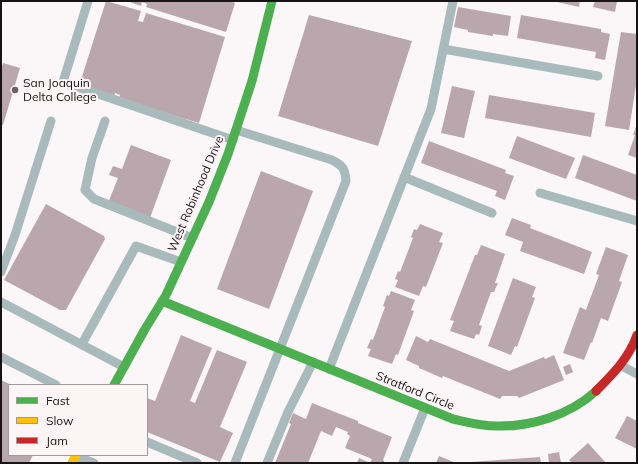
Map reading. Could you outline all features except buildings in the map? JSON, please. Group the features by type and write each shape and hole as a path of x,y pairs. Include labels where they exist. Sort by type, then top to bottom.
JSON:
{"street":[{"name":"West Robinhood Drive","path":"115,384 162,301 209,202 233,140 254,74 272,1"},
{"name":"Stratford Circle","path":"162,301 425,408 466,423 495,427 534,423 552,417 586,399 601,387 620,366 636,339"}],"lane":[{"path":"88,1 63,82 233,140"},
{"path":"329,369 431,109 453,1"},
{"path":"443,49 598,76"},
{"path":"1,272 15,235 51,121"},
{"path":"105,121 92,158 85,190 94,199 192,238"},
{"path":"235,463 346,181 345,170 332,160 236,130"},
{"path":"404,177 492,213"},
{"path":"540,193 637,220"},
{"path":"82,344 136,246 181,262"},
{"path":"1,302 124,367"},
{"path":"1,357 54,384"},
{"path":"267,463 288,412 313,362"},
{"path":"620,366 637,374"},
{"path":"403,463 425,408"},
{"path":"148,442 197,463"},
{"path":"74,458 94,463"}],"traffic: fast":[{"path":"115,384 166,295 209,202 228,154 252,81 272,1"},
{"path":"162,301 453,419 469,423 509,426 536,422 574,407 596,391"}],"traffic: slow":[{"path":"72,463 76,456"}],"traffic: jam":[{"path":"596,391 625,358 637,335"}],"place":[{"name":"San Joaquin Delta College","path":"15,90"}]}
